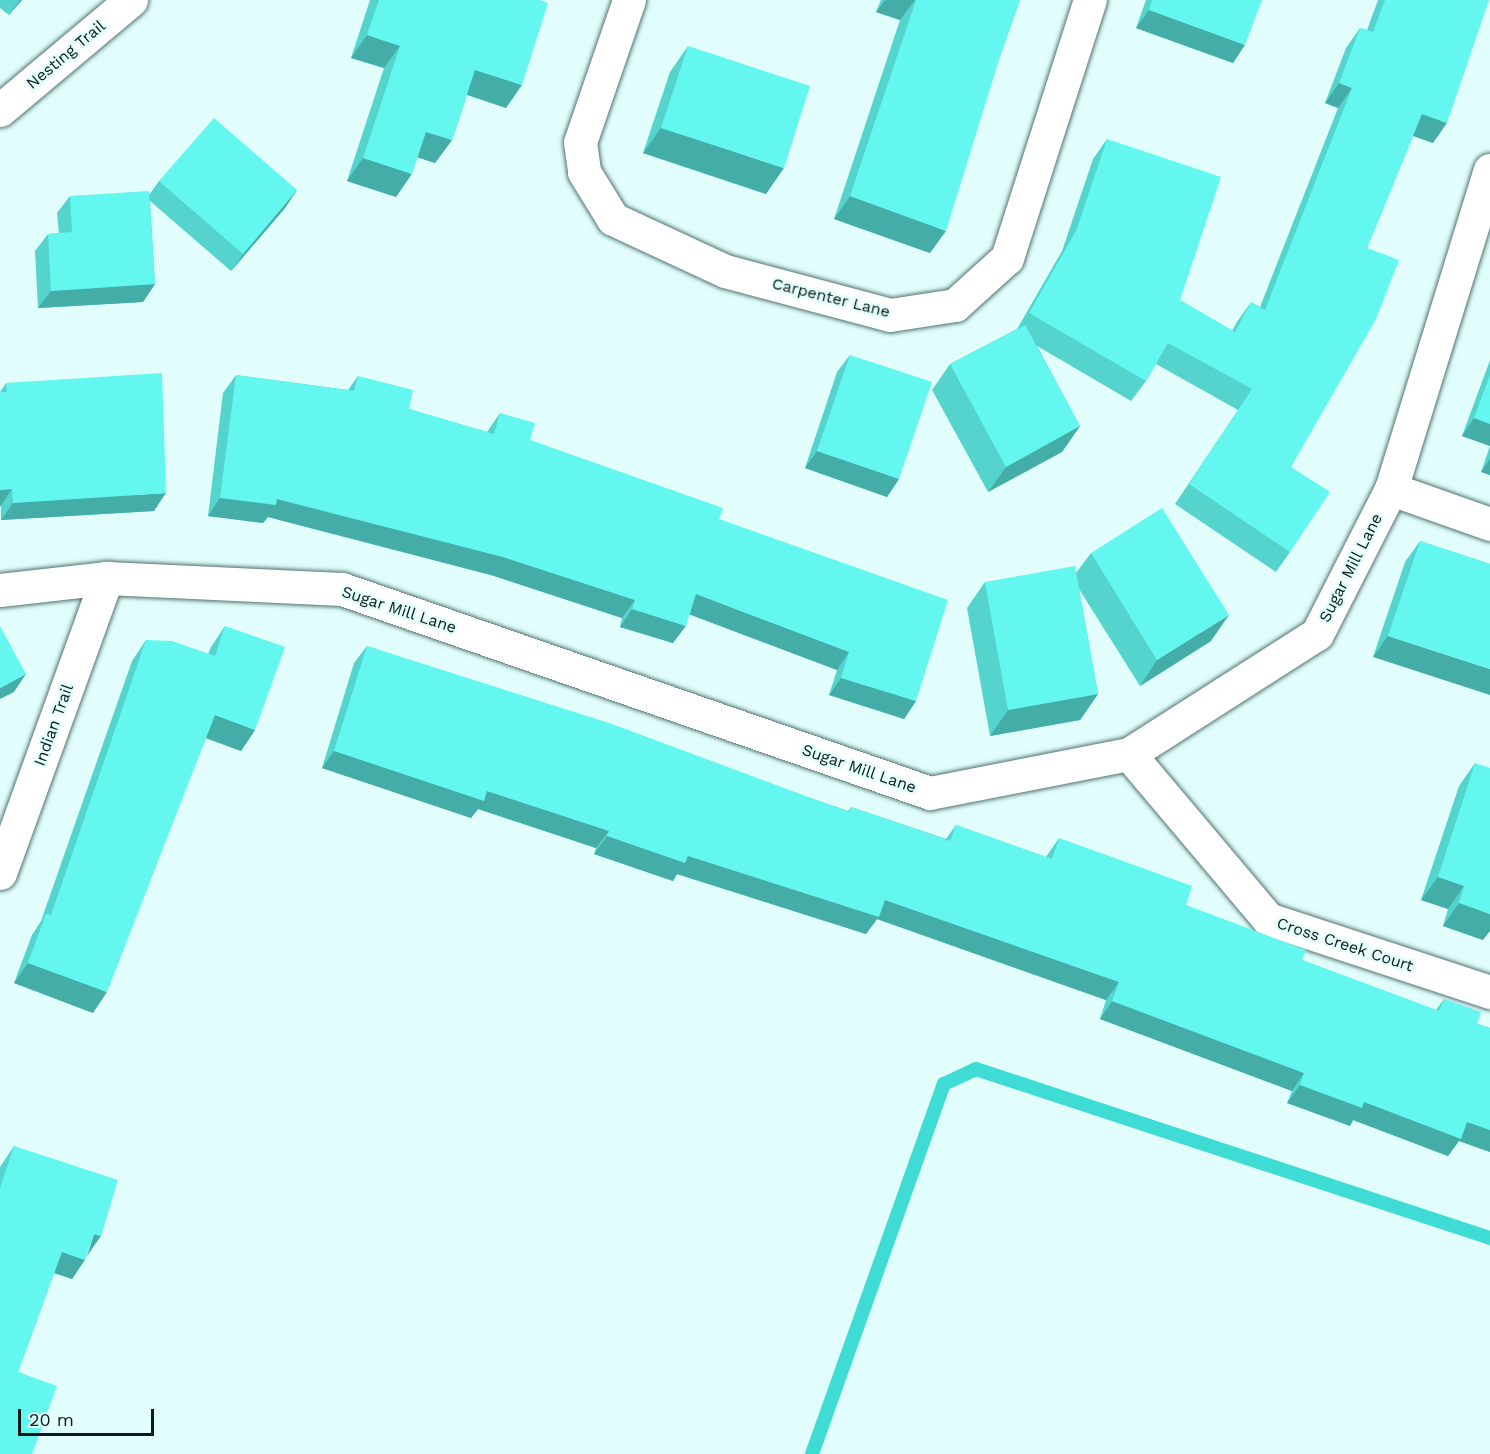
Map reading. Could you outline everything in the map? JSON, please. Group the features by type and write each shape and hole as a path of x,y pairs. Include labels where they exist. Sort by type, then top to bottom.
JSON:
{"street":[{"name":"Nesting Trail","path":"0,110 131,0"},
{"name":"Carpenter Lane","path":"628,0 580,142 584,172 613,219 724,271 890,315 955,305 1007,258 1090,0"},
{"name":"Sugar Mill Lane","path":"0,590 107,578 342,589 930,793 1129,754 1317,634 1391,489 1490,170"},
{"path":"1391,489 1490,524"},
{"name":"Indian Trail","path":"0,873 107,578"},
{"name":"Cross Creek Court","path":"1129,754 1268,920 1490,992"}],"building":[{"path":"379,0 540,0 548,3 522,85 475,70 452,140 426,132 412,174 363,158 400,46 367,35"},
{"path":"916,0 1020,0 1002,50 946,231 850,196"},
{"path":"1152,0 1262,0 1245,45 1149,10"},
{"path":"1385,0 1489,0 1447,123 1422,114 1367,248 1399,260 1376,319 1291,467 1330,492 1290,552 1189,484 1252,389 1168,343 1146,381 1029,313 1076,231 1107,139 1221,177 1180,300 1235,332 1251,302 1265,310 1352,88 1339,83 1360,28 1373,32"},
{"path":"688,46 810,86 784,168 661,128"},
{"path":"214,118 297,190 243,254 159,181"},
{"path":"149,191 155,284 51,291 48,234 72,232 70,196"},
{"path":"1025,325 1080,426 1006,467 950,364"},
{"path":"850,355 932,382 899,479 817,451"},
{"path":"162,373 166,493 13,503 12,489 0,490 0,392 7,392 6,383"},
{"path":"236,375 354,391 358,376 413,390 409,409 494,434 500,413 535,423 530,440 723,508 719,519 948,600 916,701 841,678 849,652 696,594 686,626 632,609 635,600 503,557 277,499 276,505 220,498"},
{"path":"1490,375 1490,424 1474,418"},
{"path":"1162,508 1229,615 1157,660 1091,553"},
{"path":"1420,541 1490,564 1490,669 1388,636"},
{"path":"1075,566 1098,694 1008,710 985,582"},
{"path":"0,626 26,674 0,688"},
{"path":"225,626 285,647 255,730 215,715 107,992 28,963 46,914 51,915 146,640 172,641 215,656"},
{"path":"367,646 612,724 849,812 851,807 950,841 956,825 1052,859 1059,838 1192,886 1186,905 1306,950 1302,960 1439,1011 1444,999 1481,1012 1477,1024 1490,1028 1490,1130 1467,1122 1461,1139 1364,1102 1362,1108 1300,1085 1304,1073 1112,1001 1119,982 885,900 879,917 688,856 685,863 607,836 609,831 487,791 484,801 334,751"},
{"path":"1475,763 1490,768 1490,914 1459,903 1464,886 1438,877"},
{"path":"14,1146 118,1180 101,1236 94,1234 85,1260 62,1252 18,1372 57,1386 32,1454 0,1454 0,1188"}],"waterway":[{"path":"812,1454 944,1084 976,1069 1490,1238"}]}
